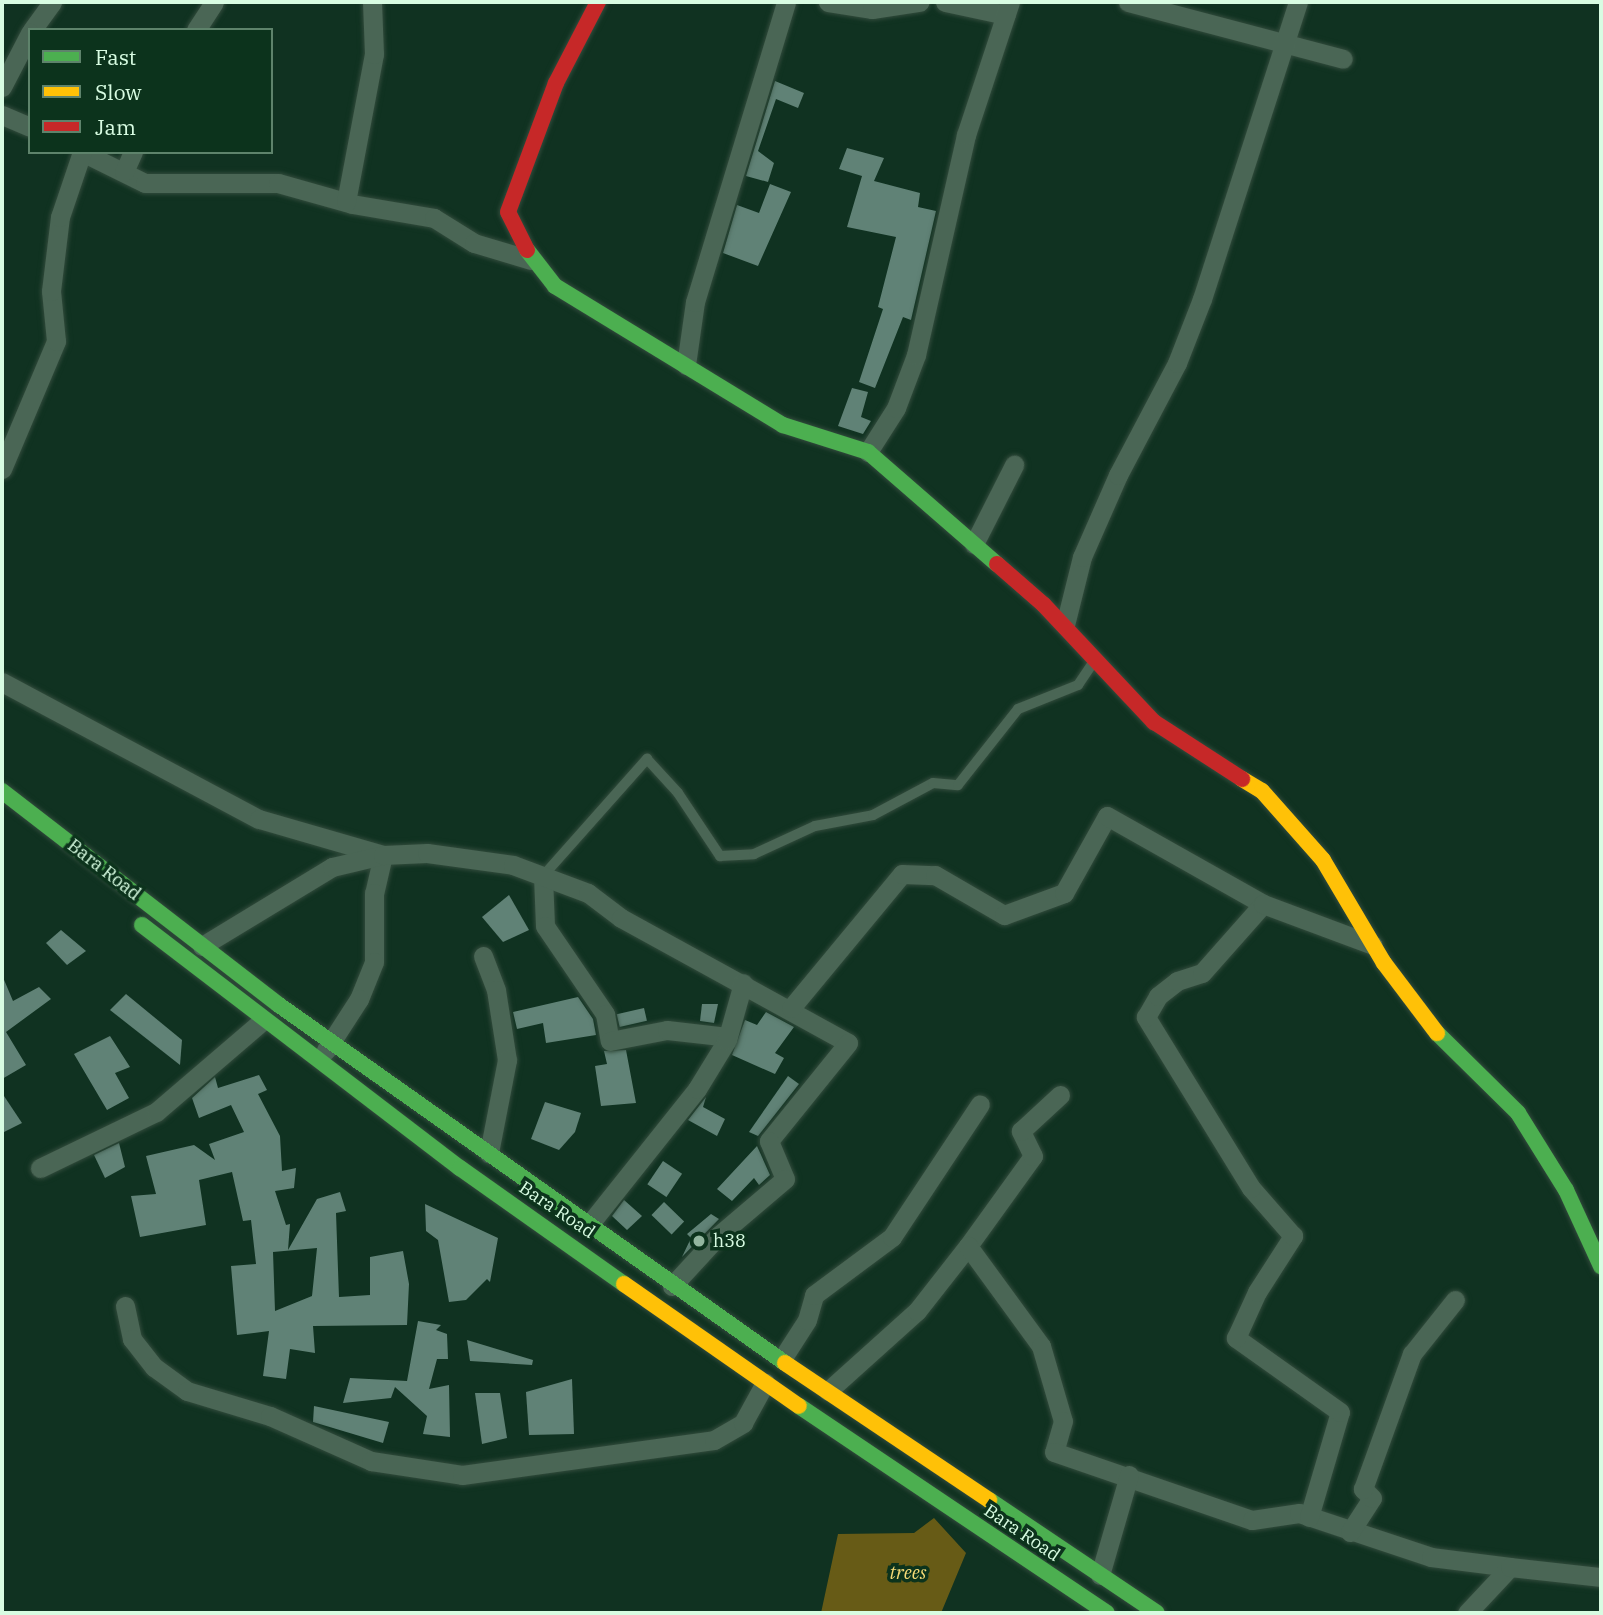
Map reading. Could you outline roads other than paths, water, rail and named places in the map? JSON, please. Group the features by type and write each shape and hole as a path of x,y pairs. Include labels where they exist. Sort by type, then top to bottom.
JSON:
{"main road":[{"path":"598,2 556,83 509,212 531,260 555,286 783,425 868,452 1065,625 1098,657 1154,722 1262,791 1324,860 1373,945 1441,1038 1518,1113 1566,1190 1601,1266"},
{"path":"2,791 331,1042 672,1286 1157,1613"},
{"path":"2,814 34,839"},
{"name":"Bara Road","path":"132,917 262,1021 765,1383 1107,1613"},
{"path":"368,1099 383,1078"},
{"path":"765,1383 782,1359"}],"street":[{"path":"197,28 214,2"},
{"path":"346,202 373,54 372,2"},
{"path":"686,365 695,302 786,2"},
{"path":"828,2 872,9 919,2"},
{"path":"868,452 896,408 916,355 966,135 1008,8 945,2"},
{"path":"1128,2 1169,8 1283,45 1343,60"},
{"path":"1065,625 1082,557 1187,338 1298,2"},
{"path":"33,28 45,6"},
{"path":"2,87 28,37"},
{"path":"2,115 28,126"},
{"path":"2,469 56,341 51,291 60,217 81,154"},
{"path":"86,154 145,183 278,183 346,202 434,218 474,243 531,260"},
{"path":"124,172 132,154"},
{"path":"974,544 1014,465"},
{"path":"2,682 259,819 383,855"},
{"path":"791,1008 902,874 935,875 1004,915 1063,893 1107,816 1263,904 1373,945"},
{"path":"202,946 332,867 383,855 427,853 513,865 588,893 621,918 791,1008 848,1043 769,1141 785,1179 718,1236 672,1286"},
{"path":"318,1062 374,962 374,893 383,855"},
{"path":"543,876 545,926 605,1014 610,1041 667,1030 728,1037"},
{"path":"1263,904 1202,973 1177,981 1158,996 1146,1017 1251,1188 1293,1236 1257,1292 1236,1338 1340,1412 1309,1517"},
{"path":"483,956 496,990 507,1060 489,1153"},
{"path":"588,1226 651,1152 728,1037 743,983"},
{"path":"40,1168 156,1112 262,1021"},
{"path":"828,1391 917,1311 1033,1156 1021,1131 1060,1096"},
{"path":"782,1359 807,1320 814,1294 892,1237 980,1104"},
{"path":"968,1246 1041,1346 1063,1420 1054,1452 1129,1475 1252,1520 1299,1513 1431,1557 1601,1577"},
{"path":"1350,1532 1373,1498 1363,1489 1412,1354 1455,1300"},
{"path":"125,1306 132,1339 154,1367 187,1391 270,1416 371,1461 461,1475 714,1440 743,1423 765,1383"},
{"path":"1100,1575 1129,1475"},
{"path":"1467,1613 1510,1567"}],"lane":[{"path":"543,876 647,759 678,793 720,856 754,854 815,826 873,815 933,783 958,785 1018,709 1077,685 1098,657"}],"place":[{"name":"h38","path":"699,1241"}],"park label":[{"name":"trees","path":"908,1573"}]}
